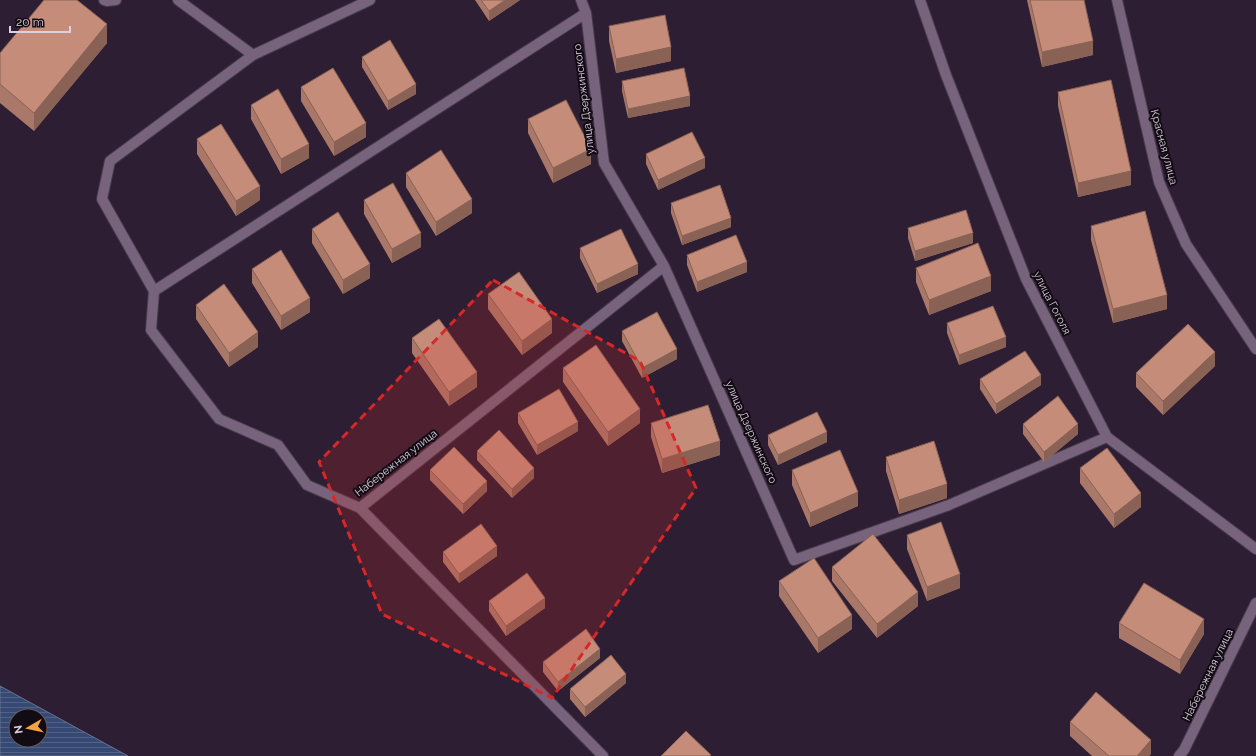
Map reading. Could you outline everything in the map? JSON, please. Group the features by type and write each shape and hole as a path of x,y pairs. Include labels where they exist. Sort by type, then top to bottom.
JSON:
{"street":[{"path":"104,0 116,0"},
{"path":"178,0 253,55"},
{"path":"360,508 307,485 278,445 219,419 151,330 154,291 102,199 110,161 253,55 370,0"},
{"name":"улица Дзержинского","path":"581,0 586,13 604,163 664,266 794,560 949,505 1107,437"},
{"name":"улица Гоголя","path":"920,0 946,75 1026,279 1107,437 1256,549"},
{"name":"Красная улица","path":"1117,0 1159,182 1186,244 1256,349"},
{"path":"154,291 586,13"},
{"name":"Набережная улица","path":"604,756 360,508 664,266"},
{"name":"Набережная улица","path":"1180,756 1256,603"}],"highlighted area":[{"path":"493,280 640,361 696,488 552,698 382,614 319,462"}],"water":[{"path":"0,686 40,708 8,708 8,748 48,748 48,712 128,756 0,756"}],"building":[{"path":"44,0 77,0 107,24 34,113 0,84 0,53"},
{"path":"481,0 505,0 489,11"},
{"path":"1030,0 1084,0 1093,41 1042,52"},
{"path":"665,15 671,47 616,59 609,26"},
{"path":"390,40 416,84 388,101 362,57"},
{"path":"333,68 366,123 334,142 301,87"},
{"path":"684,68 690,96 628,109 622,81"},
{"path":"1111,80 1131,171 1078,183 1058,92"},
{"path":"278,89 309,144 281,159 251,105"},
{"path":"566,100 591,149 553,168 528,119"},
{"path":"221,124 260,186 236,201 197,139"},
{"path":"692,132 705,158 658,180 646,154"},
{"path":"441,150 472,199 436,222 406,173"},
{"path":"393,183 421,233 392,249 364,200"},
{"path":"720,185 731,218 682,236 671,203"},
{"path":"966,210 973,233 915,251 908,228"},
{"path":"1145,211 1167,295 1113,309 1091,226"},
{"path":"338,212 370,264 343,280 312,229"},
{"path":"621,229 638,264 597,284 580,248"},
{"path":"736,235 747,262 697,282 687,255"},
{"path":"978,243 991,276 929,300 916,268"},
{"path":"281,250 310,298 281,316 252,269"},
{"path":"519,272 552,319 522,341 488,294"},
{"path":"224,284 258,332 229,353 196,305"},
{"path":"993,306 1006,337 959,355 947,323"},
{"path":"657,312 677,349 642,368 622,331"},
{"path":"439,319 477,372 449,392 412,338"},
{"path":"1188,324 1215,352 1163,401 1136,373"},
{"path":"596,345 640,409 608,432 563,368"},
{"path":"1025,351 1041,375 996,404 980,379"},
{"path":"559,389 578,422 537,445 518,413"},
{"path":"1058,396 1078,424 1044,452 1023,424"},
{"path":"708,405 720,441 662,459 651,423"},
{"path":"817,412 827,432 778,455 768,435"},
{"path":"499,430 534,468 512,489 477,451"},
{"path":"934,441 947,484 899,500 886,457"},
{"path":"454,447 487,481 463,504 430,470"},
{"path":"1107,448 1141,493 1114,514 1080,468"},
{"path":"840,450 858,492 810,513 792,470"},
{"path":"941,522 960,574 927,587 907,535"},
{"path":"481,524 497,546 459,574 443,552"},
{"path":"873,534 918,592 877,624 832,567"},
{"path":"814,558 852,615 818,638 779,581"},
{"path":"527,573 545,598 506,626 489,601"},
{"path":"1144,583 1204,619 1180,660 1119,623"},
{"path":"586,629 600,649 558,682 543,662"},
{"path":"611,655 626,674 585,707 570,689"},
{"path":"1096,692 1151,740 1137,756 1109,756 1070,722"},
{"path":"686,731 711,755 661,756"}]}
